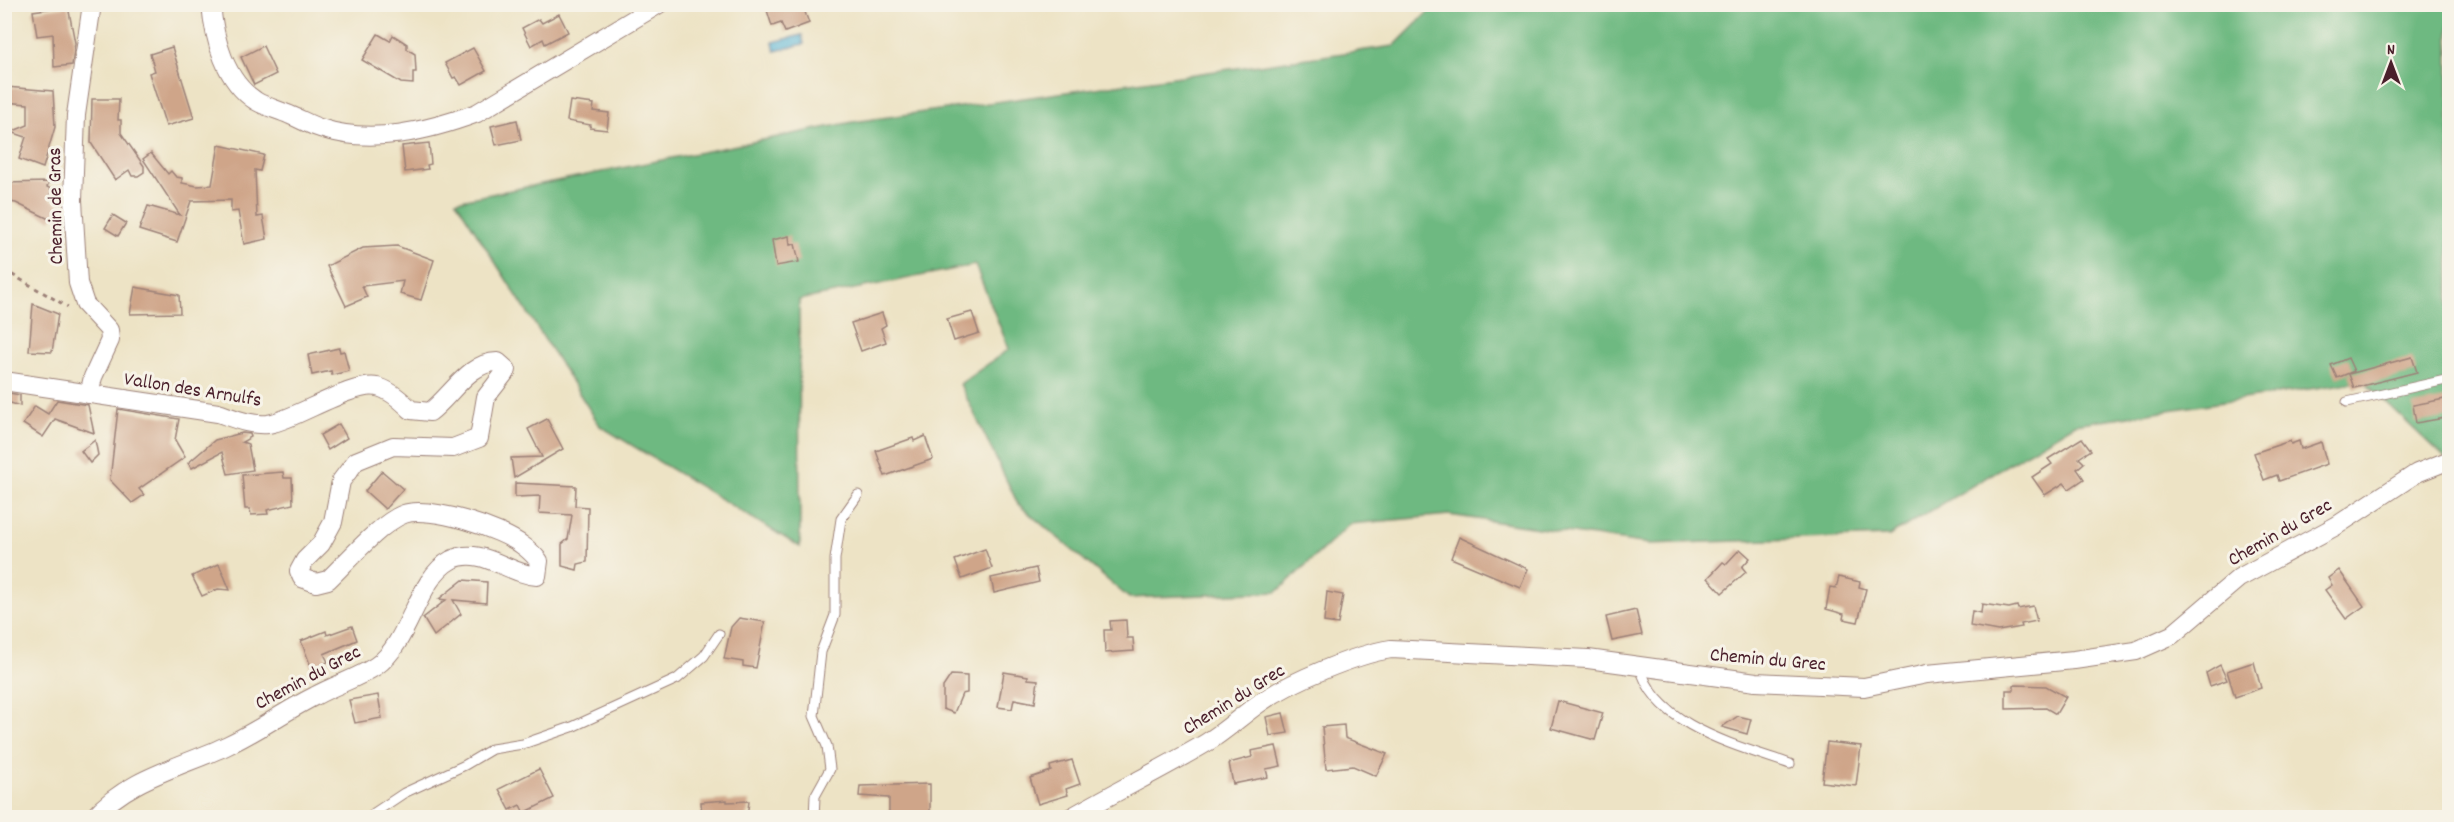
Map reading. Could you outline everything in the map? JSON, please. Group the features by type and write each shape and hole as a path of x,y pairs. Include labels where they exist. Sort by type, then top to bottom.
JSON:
{"street":[{"name":"Chemin de Gras","path":"89,394 93,377 110,340 109,330 85,304 78,283 73,200 76,115 92,4"},
{"path":"211,4 212,20 227,69 239,86 257,102 320,128 351,134 379,135 446,124 477,113 658,4"},
{"name":"Vallon des Arnulfs","path":"4,381 218,413 244,422 268,424 356,390 377,387 401,400 411,410 430,411 443,402 468,374 489,362 498,362 507,370 486,397 478,438 453,448 393,446 356,461 341,481 333,522 321,544 305,560 299,571 302,578 316,583 328,580 389,521 406,513 426,512 468,520 521,544"},
{"name":"Chemin du Grec","path":"1070,818 1207,742 1237,723 1261,703 1289,687 1366,653 1391,649 1588,659 1755,682 1864,687 1927,674 2074,660 2136,651 2172,635 2238,578 2336,526 2417,473 2450,460"},
{"name":"Chemin du Grec","path":"93,818 104,805 137,783 229,745 314,696 376,666 392,651 438,569 452,559 468,554 488,558 524,575 537,576 539,561 521,544"}],"lane":[{"path":"2347,402 2450,379"},
{"path":"814,818 815,796 830,769 827,746 814,716 821,652 835,615 835,559 841,519 858,495"},
{"path":"372,818 374,813 405,793 465,765 492,749 523,744 572,727 676,679 704,656 720,634"},
{"path":"1640,666 1644,682 1655,697 1674,714 1715,738 1790,764"}],"path":[{"path":"4,270 76,311"}],"green space":[{"path":"1435,5 2449,5 2449,462 2363,381 2075,424 1889,536 1649,544 1449,515 1350,524 1277,592 1129,598 1018,504 960,384 1009,349 975,265 799,300 800,547 600,426 456,201 853,122 1394,46"}],"water":[{"path":"802,35 804,44 775,51 773,42"}],"building":[{"path":"765,4 802,4 809,23 785,32 781,23 772,26"},
{"path":"68,6 75,43 72,65 54,67 53,34 37,36 33,11"},
{"path":"559,14 568,32 545,44 543,39 531,46 522,28 539,19 542,23"},
{"path":"378,34 390,41 393,35 407,44 407,49 415,54 416,72 413,72 413,84 401,83 362,60"},
{"path":"263,46 276,74 254,85 241,57"},
{"path":"172,47 194,118 166,126 149,73 155,71 150,54"},
{"path":"473,48 486,71 461,85 456,77 453,78 445,63"},
{"path":"6,87 53,91 55,127 43,168 19,159 26,137 11,132 28,125 28,104 4,102"},
{"path":"92,99 119,99 118,120 121,120 121,133 144,166 144,172 138,176 132,176 129,170 115,180 91,143"},
{"path":"570,101 594,104 593,111 609,113 607,130 567,121"},
{"path":"517,120 521,140 496,145 491,126"},
{"path":"429,143 431,164 427,165 428,169 405,172 402,146"},
{"path":"219,145 264,155 260,171 255,170 257,217 263,216 267,239 244,244 238,211 231,212 231,200 191,201 177,242 139,230 148,206 180,215 143,159 151,153 168,174 171,171 176,177 182,178 182,183 197,186 212,185"},
{"path":"49,182 47,187 51,189 50,198 60,206 51,220 16,203 4,201 5,183"},
{"path":"113,215 126,223 118,236 105,228"},
{"path":"789,236 790,245 795,244 799,262 776,266 772,240"},
{"path":"397,246 434,260 421,300 400,294 403,281 362,286 367,297 346,306 327,266 363,248"},
{"path":"135,287 179,295 180,313 130,314"},
{"path":"33,304 58,314 52,352 29,351"},
{"path":"972,312 979,333 954,341 947,319"},
{"path":"882,313 886,325 881,328 886,342 861,351 851,323"},
{"path":"339,348 340,352 344,351 349,371 332,375 331,371 312,375 308,355"},
{"path":"2412,357 2417,372 2354,388 2349,374"},
{"path":"2348,358 2354,371 2337,378 2331,365"},
{"path":"4,392 20,395 20,406 4,401"},
{"path":"2450,398 2450,417 2416,423 2413,405"},
{"path":"57,400 88,405 94,433 55,419 43,437 23,424 35,406 48,414"},
{"path":"118,409 179,419 175,440 185,457 139,489 144,495 132,503 110,480"},
{"path":"547,419 563,449 514,478 511,458 542,457 528,429"},
{"path":"339,424 347,438 328,450 320,435"},
{"path":"242,433 250,434 251,437 242,442 248,444 253,470 228,474 222,452 192,468 188,463 215,440"},
{"path":"925,436 933,459 885,476 876,451"},
{"path":"2082,438 2091,450 2079,458 2084,463 2077,469 2084,479 2069,489 2064,483 2045,495 2032,477 2052,464 2048,459"},
{"path":"95,440 98,455 90,463 81,451"},
{"path":"2290,441 2291,444 2299,441 2301,449 2321,442 2327,464 2279,481 2277,475 2264,480 2254,453"},
{"path":"382,471 403,489 385,509 365,491"},
{"path":"283,472 284,478 292,478 293,504 267,510 268,514 251,515 250,509 245,509 242,475"},
{"path":"515,483 576,486 575,506 588,507 587,562 578,564 577,570 562,566 562,544 568,539 572,515 539,513 540,496 515,497"},
{"path":"1459,537 1528,569 1520,587 1451,558"},
{"path":"985,549 992,568 962,579 955,560"},
{"path":"1740,549 1750,558 1742,567 1746,572 1722,593 1708,578"},
{"path":"219,564 230,590 218,589 202,596 192,576"},
{"path":"1036,568 1039,582 994,593 991,578"},
{"path":"2339,570 2364,606 2346,619 2325,590 2332,585 2328,578"},
{"path":"1839,577 1860,582 1859,587 1866,589 1858,622 1843,619 1844,614 1826,609 1830,587 1836,588"},
{"path":"463,580 487,582 486,603 453,600 461,614 434,636 423,618 446,600 439,599"},
{"path":"1327,592 1343,595 1338,624 1324,622"},
{"path":"1982,604 2009,608 2017,606 2018,609 2033,606 2037,621 2021,624 2022,627 1998,631 1970,626 1972,611 1981,613"},
{"path":"1636,610 1642,635 1612,641 1606,617"},
{"path":"739,618 765,622 756,668 743,666 743,662 724,659 731,627"},
{"path":"1126,620 1127,638 1133,638 1134,651 1105,653 1104,630 1111,630 1110,621"},
{"path":"352,626 357,640 324,654 328,662 312,669 301,641 326,631 327,635"},
{"path":"2254,662 2261,688 2235,697 2227,671"},
{"path":"2220,665 2227,680 2210,686 2206,673"},
{"path":"1004,672 1038,680 1035,703 1014,699 1012,709 998,707"},
{"path":"951,675 967,676 967,693 962,694 954,713 943,709 943,687"},
{"path":"2014,685 2046,686 2066,697 2056,714 2046,708 2006,709 2006,690 2014,690"},
{"path":"378,695 382,718 355,723 349,700"},
{"path":"1558,701 1603,713 1595,740 1551,728"},
{"path":"1283,713 1288,733 1270,736 1266,717"},
{"path":"1738,716 1751,719 1747,734 1722,727"},
{"path":"1344,725 1345,738 1387,754 1376,776 1353,766 1326,769 1322,727"},
{"path":"1827,742 1861,746 1856,786 1822,782"},
{"path":"1276,746 1281,766 1266,769 1268,777 1233,784 1229,763 1252,757 1251,751"},
{"path":"1072,760 1080,784 1066,789 1068,795 1038,804 1030,778 1051,771 1050,766"},
{"path":"539,769 554,798 524,813 520,805 510,810 499,789"},
{"path":"930,784 930,815 889,816 889,798 859,796 860,786"},
{"path":"727,800 727,802 749,801 747,818 702,816 701,802"}]}
